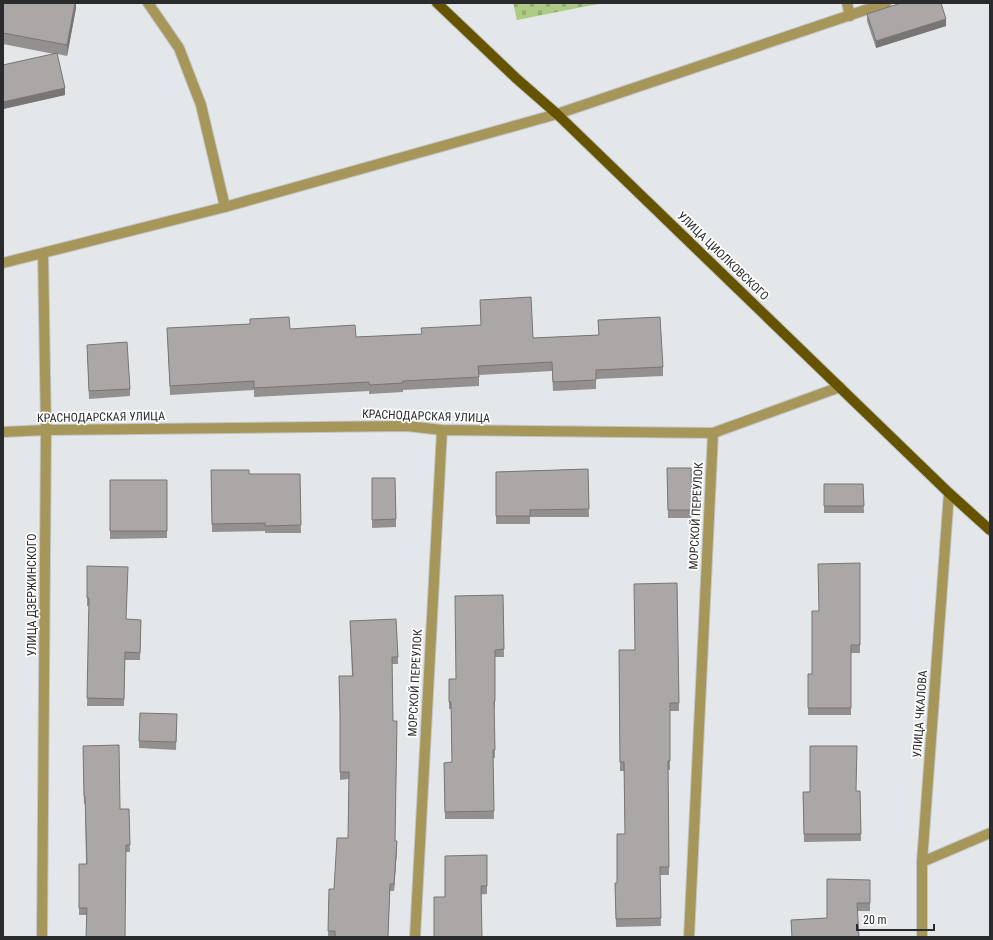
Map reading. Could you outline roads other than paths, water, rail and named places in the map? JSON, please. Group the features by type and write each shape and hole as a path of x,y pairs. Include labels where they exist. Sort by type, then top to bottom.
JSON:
{"main road":[{"name":"УЛИЦА ЦИОЛКОВСКОГО","path":"437,3 557,114 990,530"}],"street":[{"path":"148,3 179,48 201,105 225,207"},
{"path":"847,3 850,16"},
{"path":"3,263 225,207 557,114 886,3"},
{"name":"УЛИЦА ДЗЕРЖИНСКОГО","path":"42,937 46,430 43,253"},
{"name":"КРАСНОДАРСКАЯ УЛИЦА","path":"3,432 46,430 407,426 442,430 713,432 840,387"},
{"name":"МОРСКОЙ ПЕРЕУЛОК","path":"415,937 442,430"},
{"name":"МОРСКОЙ ПЕРЕУЛОК","path":"689,937 713,432"},
{"name":"УЛИЦА ЧКАЛОВА","path":"922,937 922,862 949,492"},
{"path":"922,862 990,833"}]}
